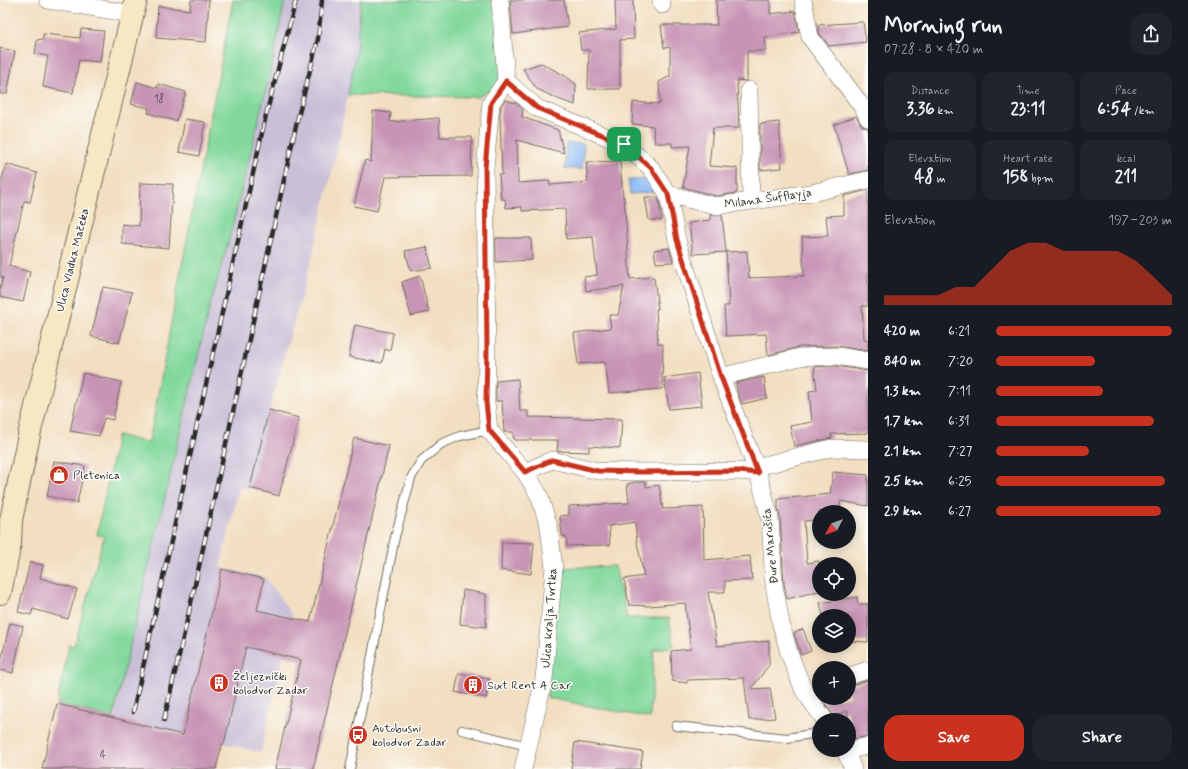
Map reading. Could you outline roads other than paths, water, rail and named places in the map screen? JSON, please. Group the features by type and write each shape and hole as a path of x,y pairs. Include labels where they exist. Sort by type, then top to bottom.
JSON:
{"main road":[{"name":"Ulica Vladka Mačeka","path":"0,542 30,431 134,7"},
{"name":"Ulica Vladka Mačeka","path":"0,593 10,543 6,519"}],"street":[{"path":"48,0 134,7"},
{"path":"489,430 486,402 487,349 485,168 491,103 506,81 500,0"},
{"path":"803,0 810,37 864,109 868,118"},
{"name":"Đure Marušića","path":"506,81 537,108 624,144 651,168 668,194 677,240 721,377 757,470 770,518 774,585 789,652 812,689"},
{"path":"749,90 751,201"},
{"name":"Milana Šufflayja","path":"668,194 714,206 811,193 868,180"},
{"path":"721,377 800,358 837,356 868,361"},
{"name":"Ulica kralja Tvrtka","path":"489,430 525,472 539,495 549,527 554,568 544,679 523,769"},
{"path":"525,472 552,460 598,471 641,472 757,470 831,448 868,448"},
{"path":"856,674 868,670"},
{"path":"856,748 868,746"},
{"path":"849,757 853,769"}],"lane":[{"path":"350,769 395,537 411,478 421,461 442,444 460,436 489,430"},
{"path":"676,726 787,738 812,734"},
{"path":"462,730 528,746"}],"water":[{"path":"566,143 584,144 582,169 565,169"},
{"path":"652,179 654,192 630,194 628,180"}],"railway":[{"path":"133,712 266,115 296,0"},
{"path":"164,720 297,121 318,39 322,0"}],"place":[{"name":"Pletenica","path":"59,475"},
{"name":"Željeznički kolodvor Zadar","path":"219,683"},
{"name":"Sixt Rent A Car","path":"473,685"},
{"name":"Autobusni kolodvor Zadar","path":"358,735"}]}
